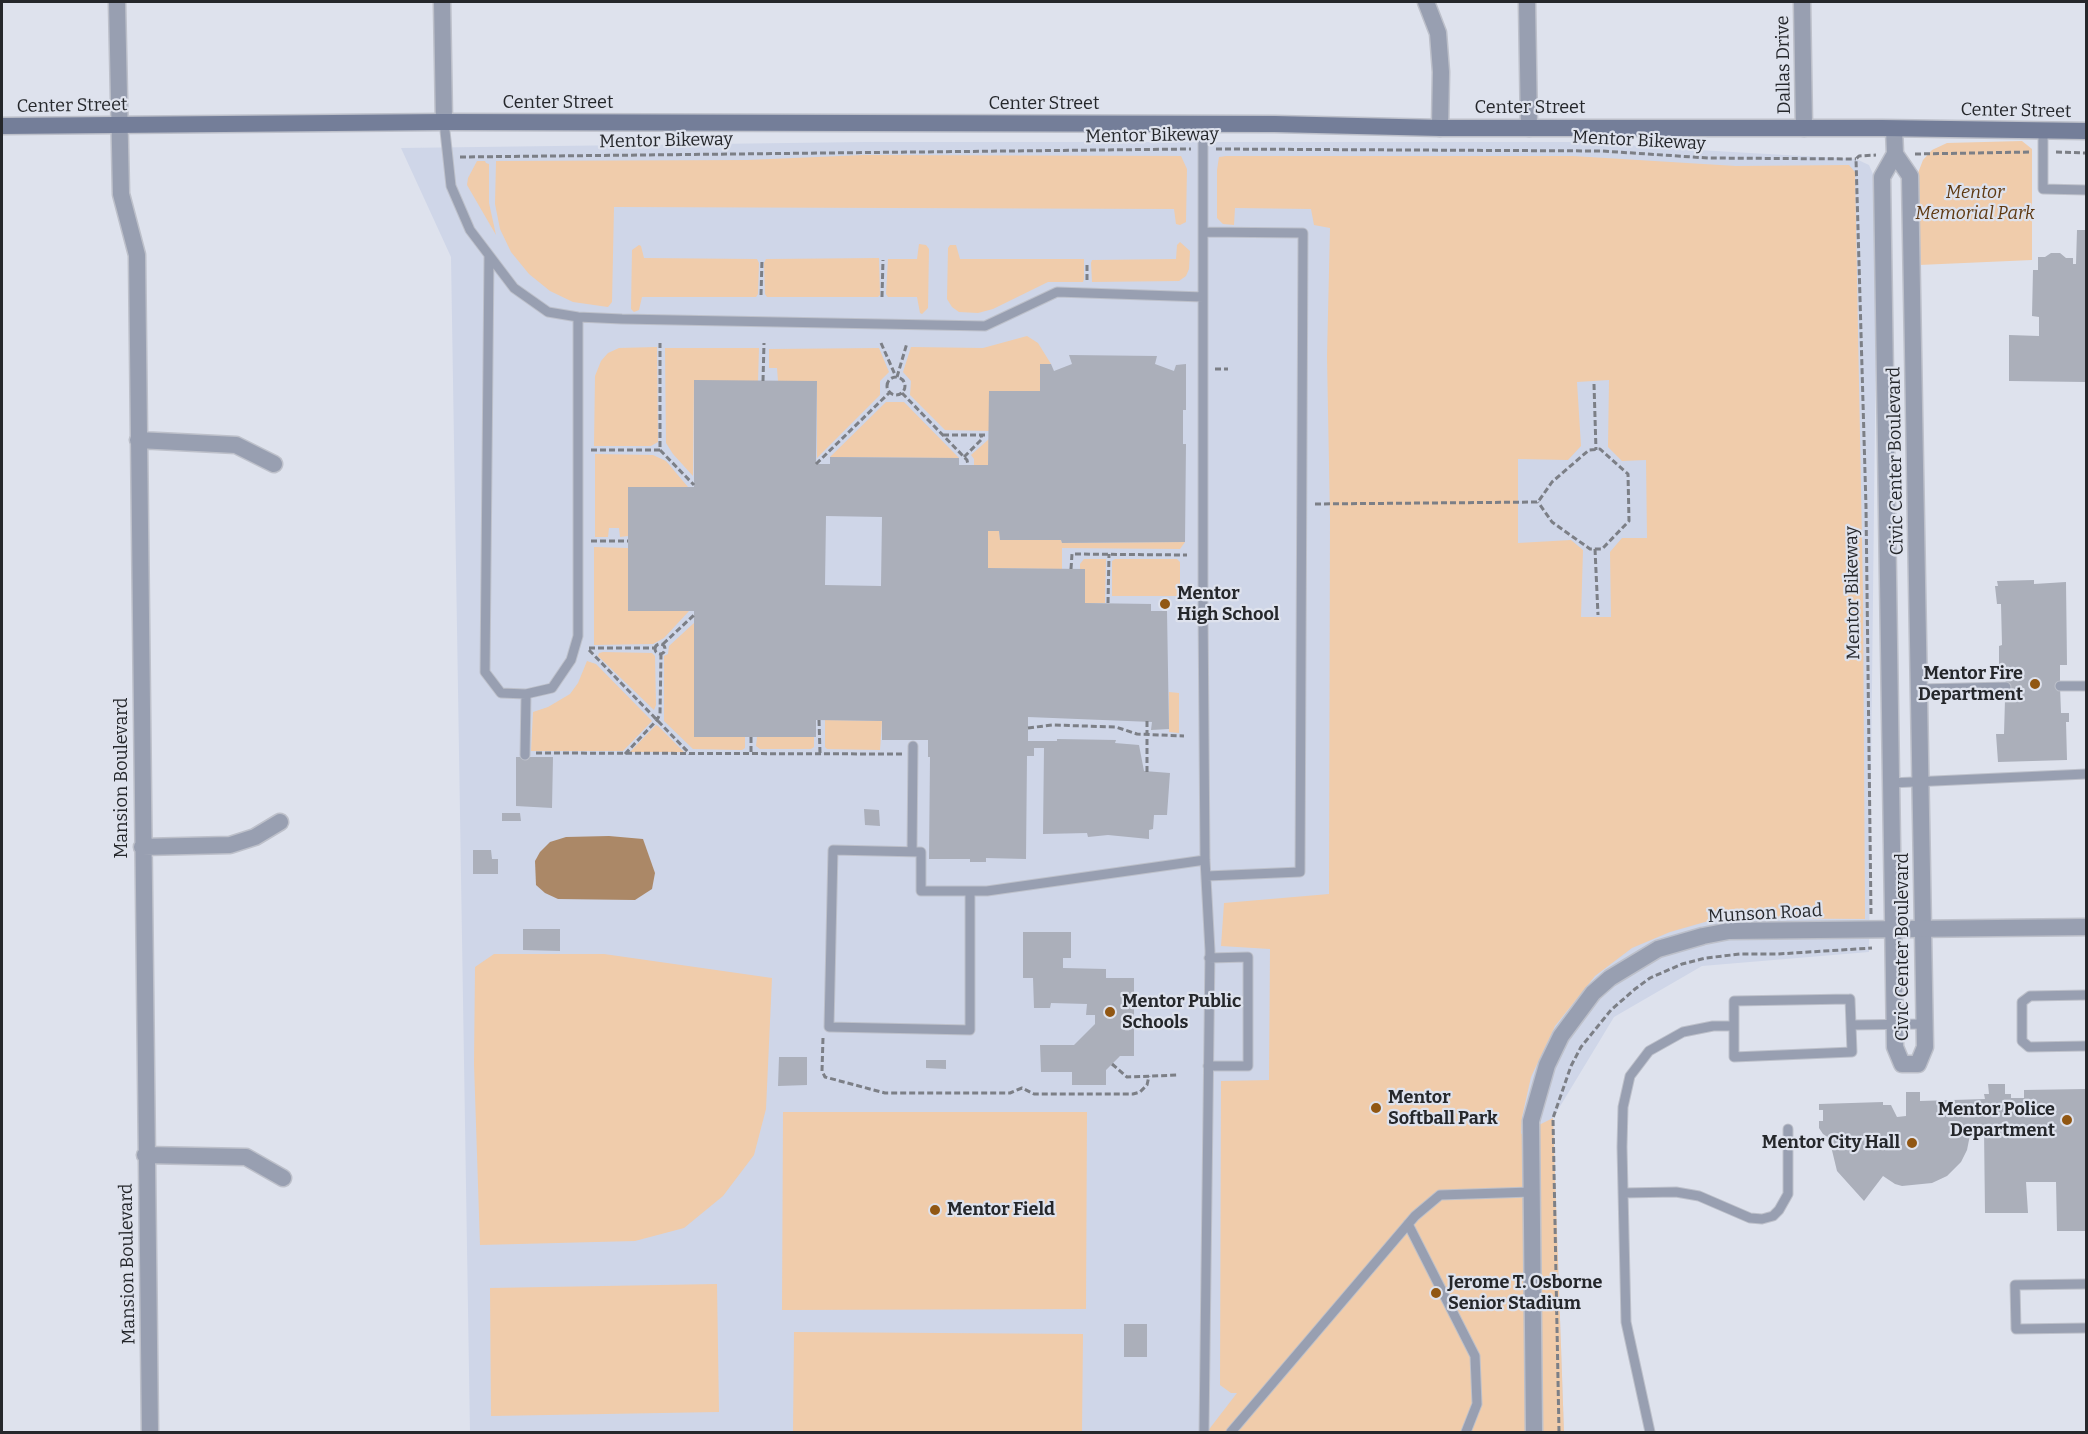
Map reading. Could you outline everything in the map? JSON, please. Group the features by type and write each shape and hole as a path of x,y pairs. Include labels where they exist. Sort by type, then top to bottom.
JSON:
{"main road":[{"name":"Center Street","path":"2,126 444,122 1203,124 1440,128 2086,131"}],"street":[{"name":"Mansion Boulevard","path":"117,2 121,194 137,255 150,1432"},
{"path":"442,2 444,122"},
{"path":"1426,2 1438,33 1441,72 1440,128"},
{"path":"1527,2 1529,128"},
{"name":"Dallas Drive","path":"1802,2 1804,128"},
{"name":"Civic Center Boulevard","path":"1894,129 1894,154 1882,177 1895,1047 1902,1064 1918,1064 1925,1047 1910,176 1894,154"},
{"path":"138,440 236,445 274,464"},
{"path":"142,847 230,845 255,837 280,822"},
{"name":"Munson Road","path":"1534,1432 1532,1120 1547,1065 1561,1036 1593,993 1610,978 1658,949 1729,931 2086,927"},
{"path":"146,1155 246,1157 283,1178"}],"lane":[{"path":"444,122 451,186 470,230 514,288 548,312 622,320 985,326 1057,292 1203,297"},
{"path":"1203,124 1205,860 1209,958 1204,1432"},
{"path":"2043,131 2043,189 2086,190"},
{"path":"1203,232 1303,233 1300,872 1207,876"},
{"path":"489,256 485,672 501,693 526,694 552,688 571,660 578,636 578,317"},
{"path":"2060,686 2086,686"},
{"path":"1920,689 2006,687"},
{"path":"525,754 526,694"},
{"path":"912,852 913,750"},
{"path":"1891,783 2086,774"},
{"path":"970,892 970,1030 829,1027 833,850 921,852 921,891 987,891 1205,860"},
{"path":"1208,1066 1248,1066 1248,957 1209,958"},
{"path":"2086,995 2030,996 2022,1002 2022,1041 2029,1047 2086,1046"},
{"path":"1850,999 1851,1025 1852,1052 1734,1057 1734,1001 1850,999"},
{"path":"1851,1025 1924,1024"},
{"path":"1650,1432 1626,1322 1623,1107 1630,1076 1649,1051 1683,1032 1713,1026 1733,1026"},
{"path":"1623,1193 1676,1192 1699,1196 1750,1218 1761,1219 1773,1216 1788,1194 1788,1129"},
{"path":"1231,1432 1408,1224 1440,1195 1531,1192"},
{"path":"1408,1224 1475,1356 1478,1404 1466,1432"},
{"path":"2086,1284 2015,1285 2016,1329 2086,1328"}],"path":[{"name":"Mentor Bikeway","path":"448,157 1203,149 1602,151 1708,158 1858,158 1866,507 1871,918"},
{"path":"1932,154 2086,153"},
{"path":"761,296 762,260"},
{"path":"882,297 883,260"},
{"path":"1087,262 1087,280"},
{"path":"660,343 660,450"},
{"path":"763,381 764,343"},
{"path":"881,343 896,377 902,379 905,384 905,390 895,396 886,388 888,382 896,377 907,343"},
{"path":"1215,369 1228,369"},
{"path":"1594,384 1596,450"},
{"path":"816,464 889,393"},
{"path":"902,393 967,460 968,465"},
{"path":"943,435 988,435"},
{"path":"964,457 982,439 981,435"},
{"path":"1600,449 1628,474 1629,521 1602,549 1590,549 1551,522 1538,502 1552,482 1590,450 1600,449"},
{"path":"590,450 660,450 694,484"},
{"path":"1302,504 1538,502"},
{"path":"589,541 628,541"},
{"path":"1595,549 1598,615"},
{"path":"1071,569 1072,554 1187,555"},
{"path":"1108,603 1109,554"},
{"path":"690,754 589,649 655,648 658,644 663,645 694,615"},
{"path":"660,654 665,650 663,645"},
{"path":"655,648 660,654"},
{"path":"625,754 660,714 660,654"},
{"path":"819,720 820,753"},
{"path":"1147,721 1147,772"},
{"path":"1028,728 1052,725 1116,727 1137,734 1184,736"},
{"path":"751,737 751,753"},
{"path":"525,754 820,753 913,750"},
{"path":"829,1027 822,1039 822,1071 825,1077 885,1093 1010,1094 1022,1088 1034,1094 1133,1094 1140,1092 1147,1085 1149,1076"},
{"path":"1112,1064 1127,1077 1179,1075"}],"shaded area":[{"name":"Mentor High School","path":"866,142 1609,142 1645,147 1856,159 1869,165 1876,181 1877,241 1869,952 1702,966 1614,1017 1553,1118 1564,1432 470,1432 451,257 401,148"},
{"path":"609,836 643,839 655,873 652,889 635,900 558,899 545,893 536,885 535,861 550,842 566,837"}],"green space":[{"name":"Mentor Memorial Park","path":"2022,141 2032,149 2032,260 1919,265 1918,173 1923,160 1932,150 1947,143"},
{"path":"864,155 1181,156 1187,169 1186,222 1176,224 1174,209 614,207 612,302 608,307 573,302 550,291 529,274 511,252 500,229 495,204 496,161 747,160"},
{"path":"1573,156 1736,166 1849,165 1855,172 1863,594 1865,919 1719,918 1670,932 1632,948 1595,976 1555,1026 1531,1077 1522,1117 1521,1134 1553,1118 1564,1432 1207,1432 1237,1393 1231,1393 1220,1385 1221,1081 1269,1080 1270,949 1221,946 1224,903 1329,894 1330,518 1327,357 1330,228 1314,225 1311,209 1235,208 1234,225 1223,224 1217,218 1219,157","holes":["1609,380 1608,447 1622,461 1646,460 1647,538 1622,538 1610,552 1611,617 1581,617 1583,550 1571,540 1518,543 1518,459 1568,460 1581,446 1577,382"]},
{"path":"477,161 485,161 489,164 489,203 496,235 467,185"},
{"path":"1180,242 1190,251 1189,269 1186,276 1179,281 1092,282 1092,260 1176,259 1177,245"},
{"path":"919,244 926,245 929,249 928,308 922,314 917,297 888,297 886,294 888,259 917,259"},
{"path":"639,245 644,258 757,259 759,263 758,294 756,297 642,297 639,310 634,312 631,309 632,250"},
{"path":"950,245 956,245 960,259 1084,259 1084,279 1083,282 1048,282 993,309 978,313 959,312 947,299 948,248"},
{"path":"879,258 880,295 878,297 767,297 765,294 764,263 766,259"},
{"path":"1027,336 1038,343 1051,364 1040,364 1040,391 989,391 989,431 945,430 910,395 911,381 903,372 911,347 983,348"},
{"path":"657,347 658,442 651,446 594,446 595,376 601,361 608,353 619,348"},
{"path":"665,348 759,348 758,381 694,381 693,476 666,443"},
{"path":"879,348 889,372 880,381 880,395 817,458 817,381 778,381 777,368 769,368 769,349"},
{"path":"886,402 904,402 959,458 830,457"},
{"path":"989,439 988,465 974,465 971,455"},
{"path":"595,454 653,455 666,461 688,487 629,487 628,536 620,537 619,528 609,528 608,537 595,537"},
{"path":"988,531 999,531 1000,540 1061,540 1062,543 1185,542 1180,549 1062,548 1062,569 988,568"},
{"path":"594,547 628,548 628,611 689,611 664,638 653,644 594,645"},
{"path":"1084,559 1106,559 1105,603 1085,603 1085,569 1080,569 1080,564"},
{"path":"1115,559 1177,559 1180,562 1180,596 1112,596 1112,561"},
{"path":"694,623 694,737 745,737 745,748 742,750 693,749 664,721 664,656 668,654 669,646"},
{"path":"603,652 652,653 655,656 656,705 654,710 598,656"},
{"path":"587,661 596,664 652,721 623,751 531,751 533,712 548,707 570,694 578,683"},
{"path":"1169,692 1179,693 1179,733 1169,732"},
{"path":"825,720 882,721 880,750 827,749 825,747"},
{"path":"656,725 658,726 684,752 630,752"},
{"path":"757,737 814,737 814,747 811,749 760,749 756,746"},
{"path":"494,954 604,954 772,978 766,1109 754,1155 723,1196 684,1228 635,1241 480,1245 474,1064 475,967"},
{"name":"Mentor Field","path":"783,1112 1087,1112 1086,1309 782,1310"},
{"path":"717,1284 719,1412 491,1416 490,1288"},
{"path":"794,1332 1083,1334 1082,1432 793,1432"}],"building":[{"path":"2077,230 2086,230 2086,382 2009,381 2009,335 2039,336 2039,317 2032,316 2033,270 2038,270 2038,257 2060,253 2066,258 2073,258 2073,264 2076,264"},
{"name":"Mentor High School","path":"1069,355 1157,356 1155,364 1174,371 1176,365 1186,364 1186,410 1183,410 1183,444 1186,444 1185,542 1062,543 1061,540 1000,540 999,531 988,531 988,568 1085,569 1085,603 1151,604 1151,611 1167,611 1169,729 1151,730 1152,722 1028,717 1028,741 1116,740 1115,743 1139,745 1144,771 1170,773 1167,815 1154,815 1153,829 1149,830 1149,839 1108,835 1088,837 1087,833 1043,834 1044,748 1034,748 1034,756 1027,756 1026,859 986,858 986,862 970,862 970,859 929,859 930,757 928,757 928,740 882,740 882,721 816,720 816,737 694,737 694,611 628,611 628,487 694,487 694,380 817,381 816,464 830,464 830,457 959,458 959,465 988,465 989,391 1040,391 1040,364 1051,364 1054,371 1072,364","holes":["826,516 882,517 881,586 825,585"]},
{"path":"2034,580 2034,584 2066,582 2067,665 2060,665 2060,686 2061,713 2069,713 2069,722 2066,722 2067,760 1998,762 1996,734 2004,734 2006,665 1999,665 1999,646 2002,645 2001,604 1997,604 1995,586 1998,586 1997,581"},
{"path":"516,757 553,757 552,808 516,806"},
{"path":"864,809 879,810 880,826 865,825"},
{"path":"502,813 520,813 521,821 502,821"},
{"path":"473,850 491,850 492,859 498,859 498,874 473,874"},
{"path":"523,929 560,929 560,951 523,950"},
{"name":"Mentor Public Schools","path":"1023,932 1071,932 1071,958 1063,958 1063,968 1106,969 1106,978 1134,978 1134,1056 1120,1056 1106,1070 1106,1085 1072,1085 1072,1072 1041,1072 1040,1045 1074,1045 1095,1024 1095,1015 1086,1015 1087,1004 1051,1003 1050,1008 1034,1008 1033,978 1023,978"},
{"path":"779,1057 807,1057 807,1085 778,1086"},
{"path":"926,1060 946,1060 946,1069 926,1068"},
{"path":"1988,1084 2005,1084 2005,1094 2011,1094 2011,1098 2024,1098 2024,1090 2086,1089 2086,1231 2057,1231 2056,1182 2026,1182 2028,1213 1985,1213 1984,1129 1971,1130 1967,1150 1961,1162 1947,1176 1932,1183 1902,1186 1883,1176 1864,1201 1837,1171 1829,1138 1819,1128 1819,1121 1823,1121 1823,1110 1819,1110 1819,1104 1883,1102 1883,1105 1891,1105 1897,1117 1906,1116 1906,1092 1920,1092 1920,1101 1985,1099 1984,1094 1989,1094"},
{"path":"1124,1324 1147,1324 1147,1357 1124,1357"}],"place":[{"name":"Mentor High School","path":"1165,604"},
{"name":"Mentor Fire Department","path":"2035,684"},
{"name":"Mentor Public Schools","path":"1110,1012"},
{"name":"Mentor Softball Park","path":"1376,1108"},
{"name":"Mentor Police Department","path":"2067,1120"},
{"name":"Mentor City Hall","path":"1912,1143"},
{"name":"Mentor Field","path":"935,1210"},
{"name":"Jerome T. Osborne Senior Stadium","path":"1436,1293"}]}
